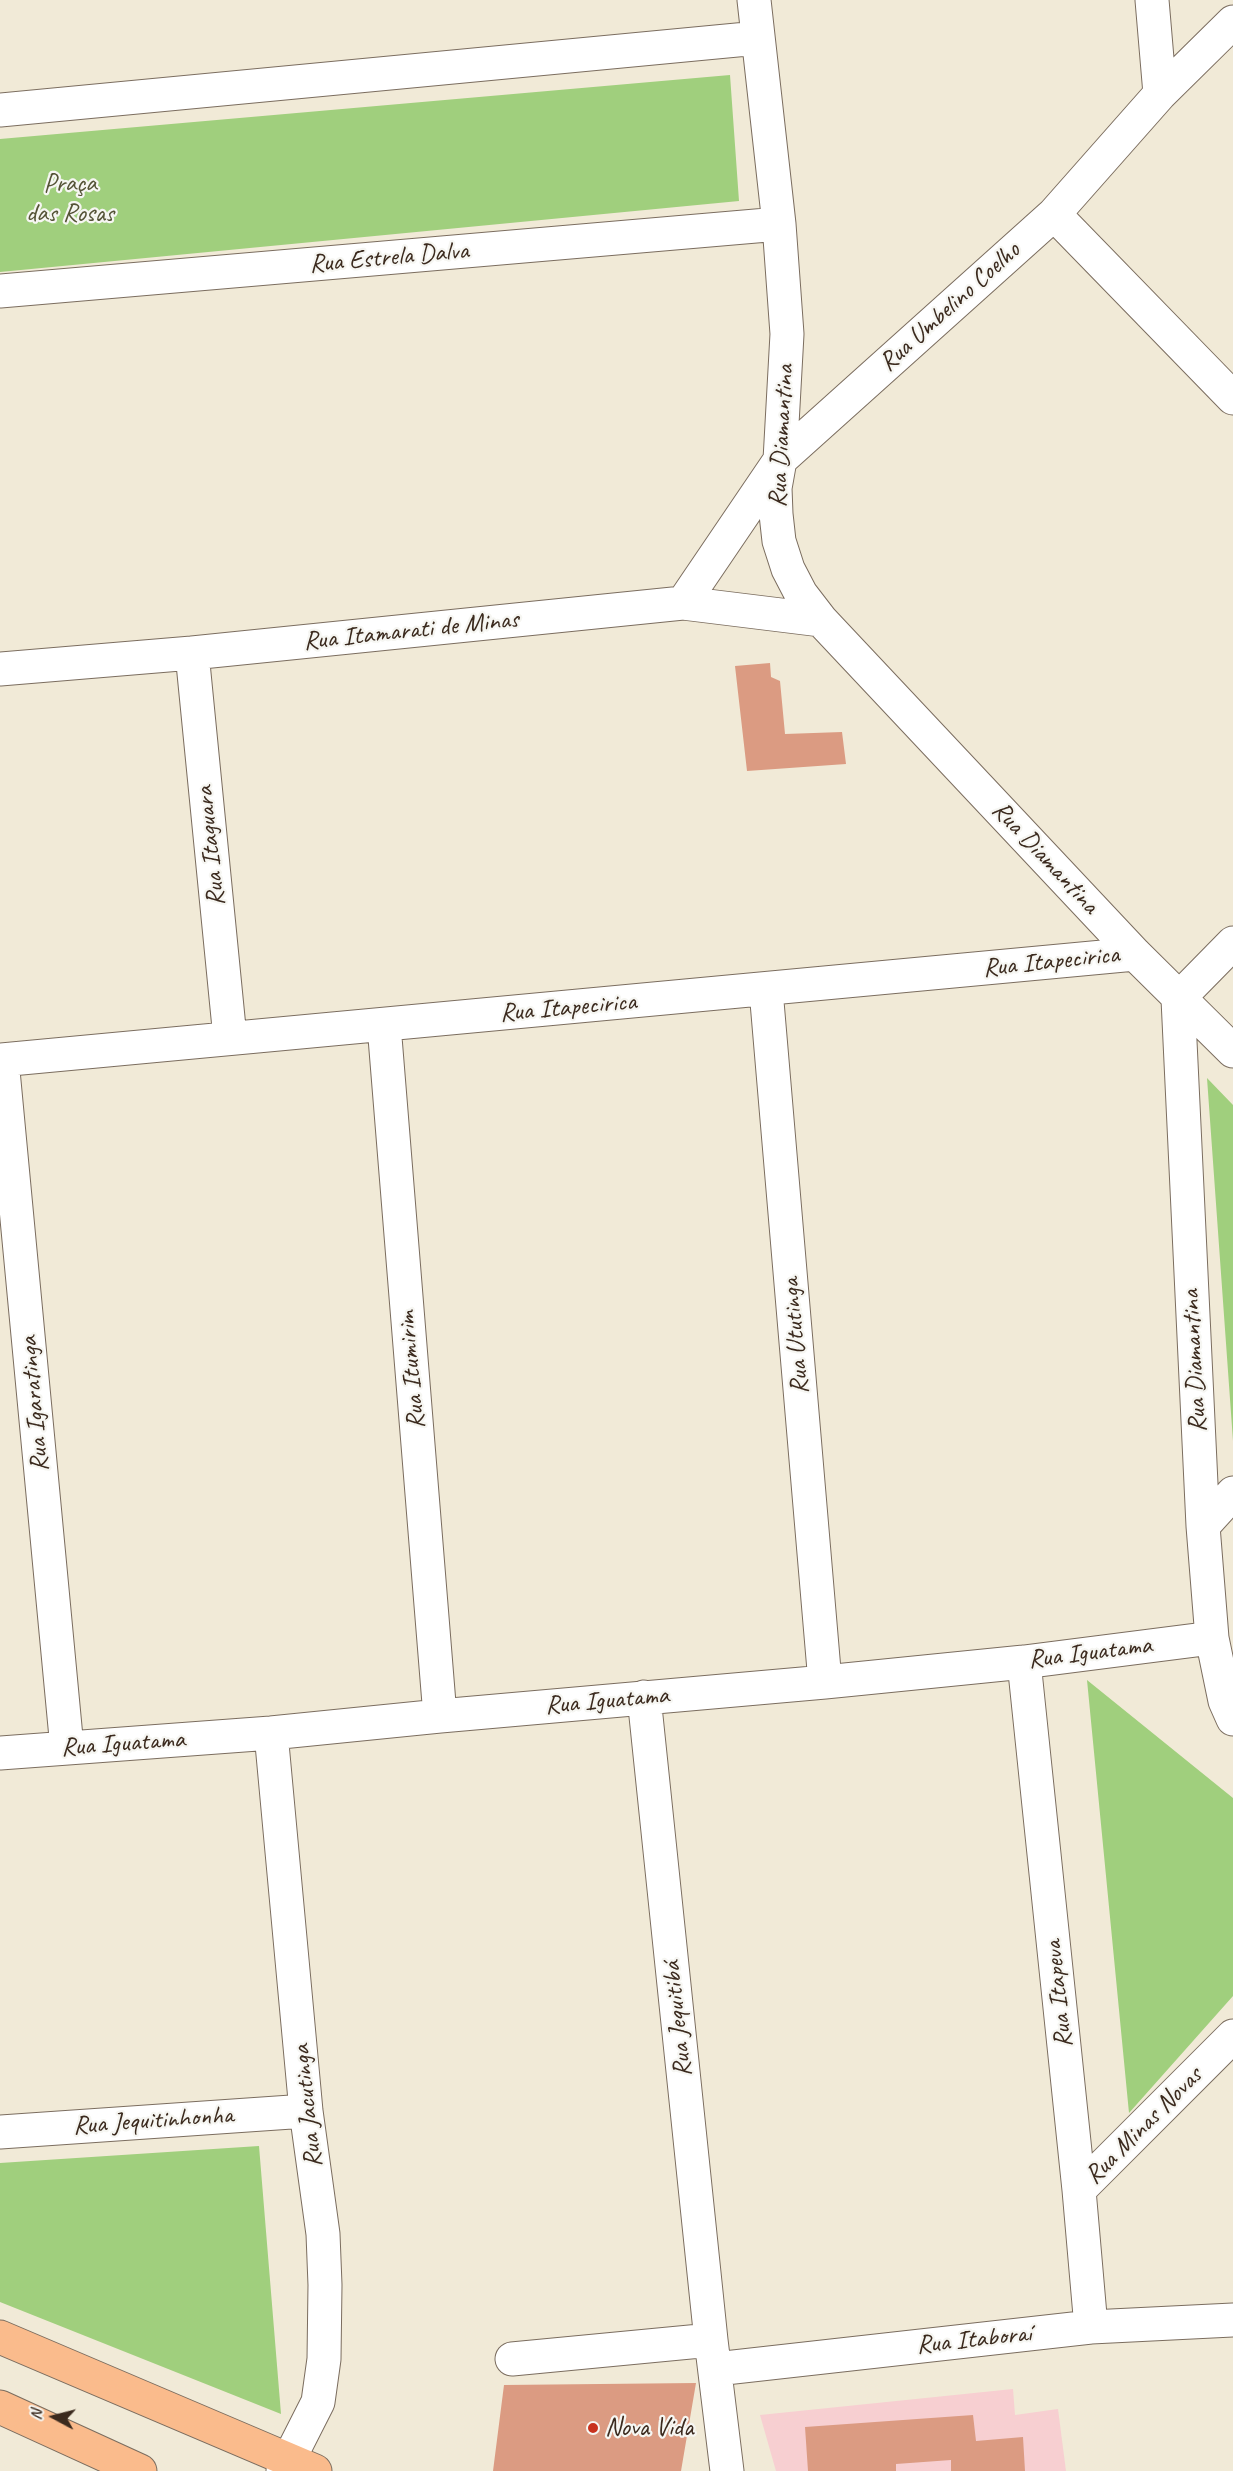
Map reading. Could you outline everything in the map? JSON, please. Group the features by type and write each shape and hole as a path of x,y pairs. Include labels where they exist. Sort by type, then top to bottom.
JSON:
{"main road":[{"path":"0,2337 296,2467"},
{"path":"2,2414 140,2471"}],"street":[{"name":"Rua Diamantina","path":"754,0 778,224 787,334 780,460 775,488 779,541 788,568 801,594 821,620 1178,999 1233,1051"},
{"path":"1152,0 1160,94"},
{"name":"Rua Umbelino Coelho","path":"683,603 780,460 1054,214 1160,94 1233,22"},
{"path":"0,110 758,38"},
{"path":"1054,214 1233,398"},
{"name":"Rua Estrela Dalva","path":"0,291 778,224"},
{"name":"Rua Itamarati de Minas","path":"0,669 192,653 683,603 821,620"},
{"name":"Rua Itaguara","path":"192,653 230,1038"},
{"path":"1178,999 1233,943"},
{"name":"Rua Itapecirica","path":"1,1060 1135,954"},
{"name":"Rua Ututinga","path":"766,990 825,1682"},
{"name":"Rua Diamantina","path":"1178,999 1203,1526 1212,1638 1226,1701 1233,1719"},
{"name":"Rua Itumirim","path":"384,1025 440,1716"},
{"name":"Rua Igaratinga","path":"1,1060 67,1748"},
{"path":"1203,1526 1233,1493"},
{"name":"Rua Iguatama","path":"0,1753 272,1733 825,1682 1024,1662 1212,1638"},
{"name":"Rua Itapeva","path":"1024,1662 1080,2190 1091,2327"},
{"name":"Rua Jequitibá","path":"644,1697 728,2471"},
{"name":"Rua Jacutinga","path":"272,1733 306,2110 323,2234 325,2331 318,2402 296,2467"},
{"name":"Rua Minas Novas","path":"1080,2190 1233,2036"},
{"name":"Rua Jequitinhonha","path":"0,2132 306,2110"},
{"name":"Rua Itaboraí","path":"714,2355 1091,2327 1233,2320"},
{"path":"512,2359 714,2355"}],"shaded area":[{"path":"1013,2389 1015,2415 1058,2409 1066,2471 776,2471 760,2415"}],"green space":[{"name":"Praça das Rosas","path":"730,75 739,201 0,272 0,139"},
{"path":"1207,1078 1233,1105 1233,1441"},
{"path":"1087,1680 1233,1798 1233,1996 1129,2113"},
{"path":"259,2146 281,2414 0,2302 0,2163"}],"building":[{"path":"770,663 771,677 780,681 785,734 842,732 846,764 747,771 735,666"},
{"name":"Nova Vida","path":"696,2383 681,2471 493,2471 504,2385"},
{"path":"973,2415 976,2441 1023,2437 1025,2471 951,2471 951,2460 896,2464 896,2471 808,2471 805,2427"}],"place":[{"name":"Nova Vida","path":"593,2428"}]}
